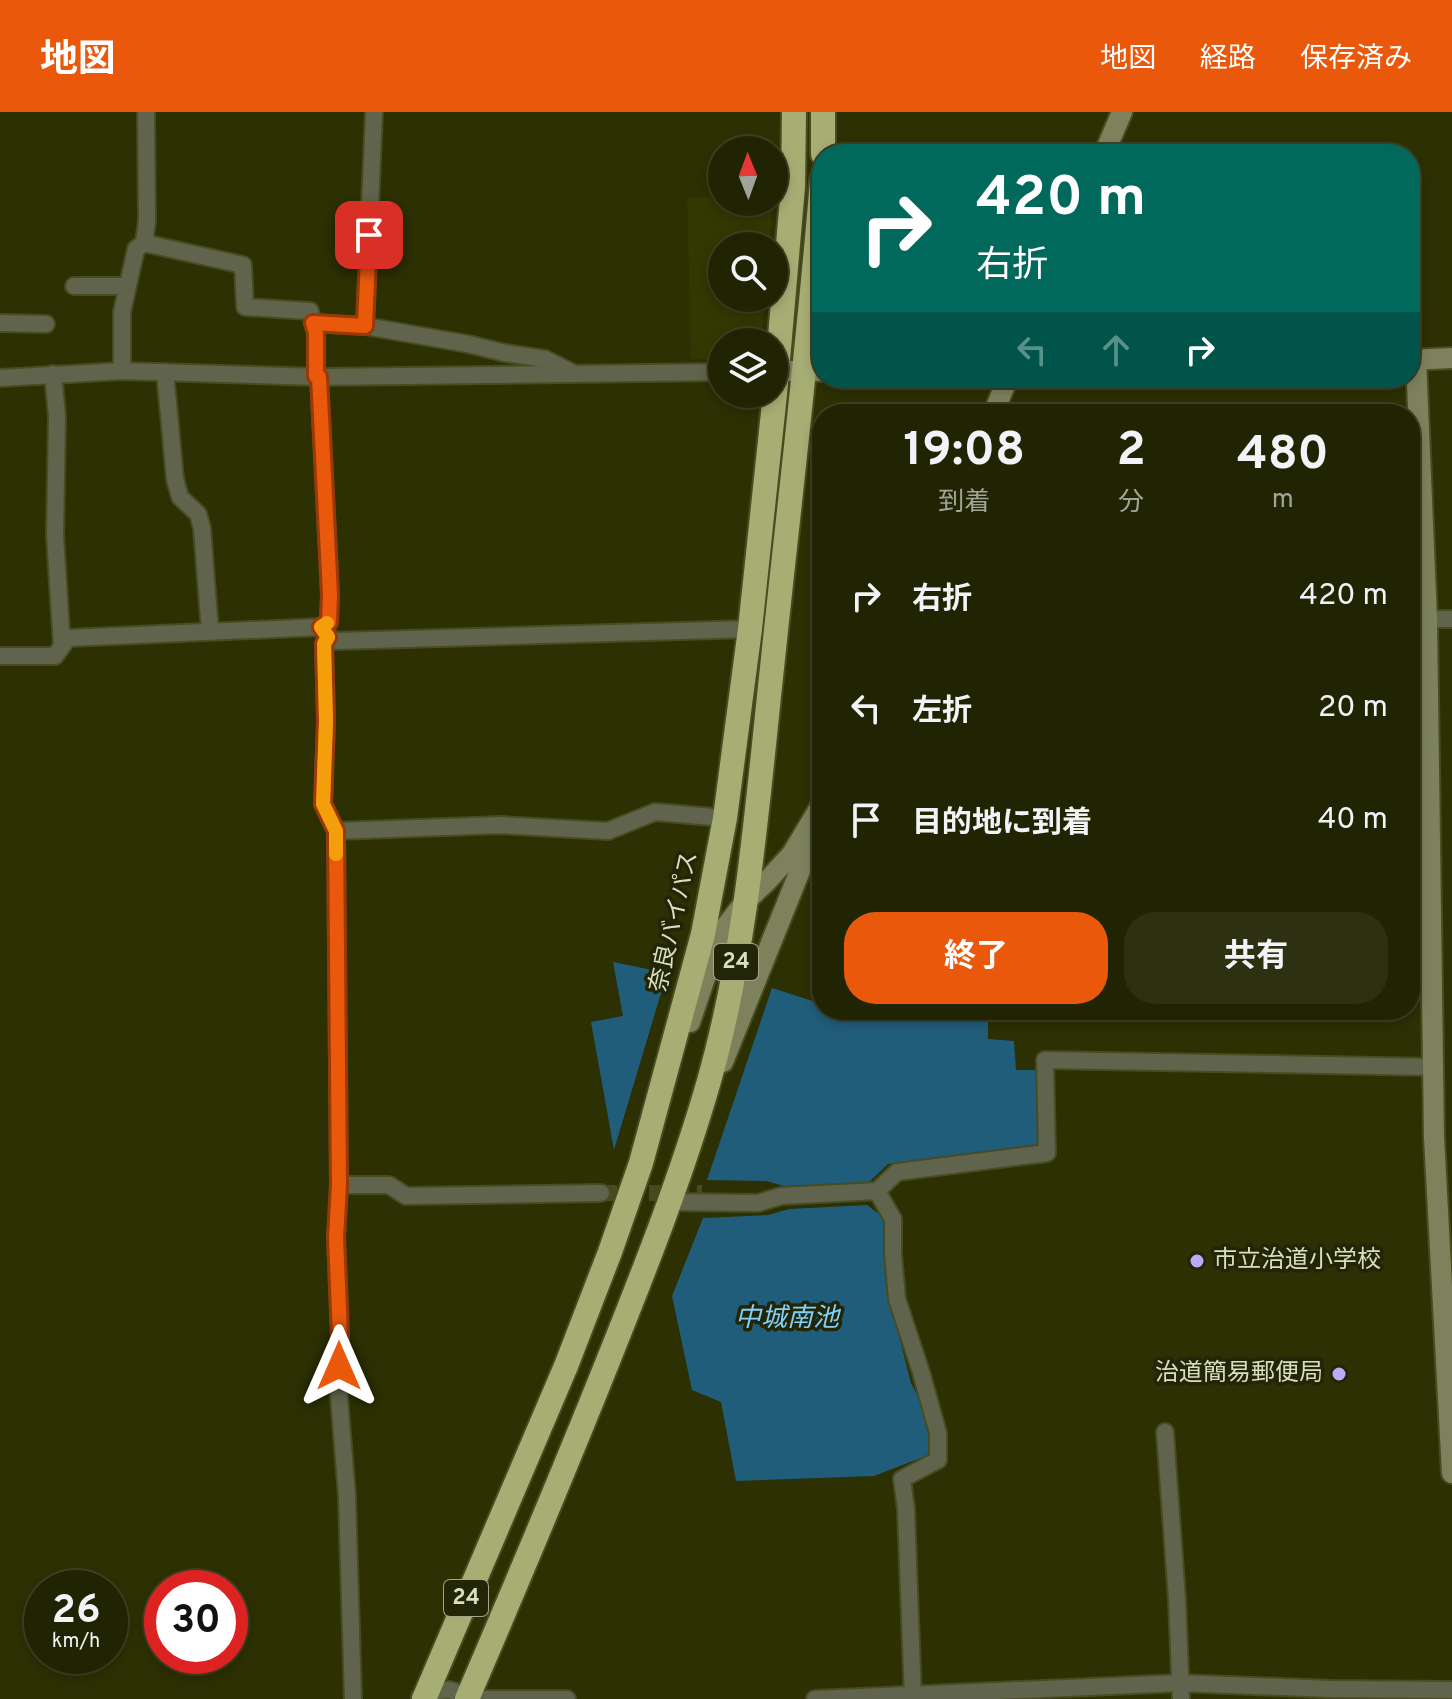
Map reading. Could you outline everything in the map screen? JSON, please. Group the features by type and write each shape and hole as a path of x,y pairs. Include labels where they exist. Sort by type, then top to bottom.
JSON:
{"highway":[{"name":"奈良バイパス","path":"779,328 793,187 794,112"},
{"path":"823,112 823,144"},
{"name":"24","path":"468,1698 552,1501 670,1202 709,1080 735,967 745,902 812,386"},
{"name":"奈良バイパス","path":"422,1697 566,1366 641,1163 668,1069 703,934 725,818 750,629 771,408"}],"street":[{"path":"122,371 122,312 136,249 144,243 147,221 146,112"},
{"path":"365,326 374,112"},
{"path":"1108,144 1122,112"},
{"path":"144,243 243,265 245,307 310,311 316,333 330,594 329,622 324,632 326,721 323,804 336,831 339,1397 347,1496 353,1699"},
{"path":"74,286 127,286"},
{"path":"0,323 46,324"},
{"path":"313,323 365,326 545,359 575,374"},
{"path":"1420,360 1452,358"},
{"path":"0,378 122,371 318,376 708,372"},
{"path":"788,371 812,371"},
{"path":"165,372 175,479 180,497 198,514 202,528 210,631"},
{"path":"53,374 57,416 55,536 62,646"},
{"path":"1420,490 1427,619 1434,1137 1452,1473"},
{"path":"1427,619 1452,619"},
{"path":"0,656 55,656 68,638 210,631 324,632 337,641 750,629"},
{"path":"336,831 501,825 608,831 655,812 725,818"},
{"path":"668,1069 694,1013 720,934 745,902 792,854 812,821"},
{"path":"709,1080 722,1065 812,842"},
{"path":"702,1193 781,1196 877,1191 897,1172 1047,1153 1045,1060 1433,1067"},
{"path":"339,1185 389,1185 406,1196 601,1193"},
{"path":"877,1191 893,1219 897,1299 938,1433 938,1460 902,1479 906,1509 913,1697"},
{"path":"670,1202 758,1203 781,1196"},
{"path":"1165,1432 1181,1691"},
{"path":"422,1697 449,1690 468,1698 481,1699 567,1699"},
{"path":"815,1699 1181,1691 1452,1690"}],"shaded area":[{"path":"708,196 708,216 772,216 770,232 708,232 708,312 764,312 762,328 708,328 708,359 691,359 687,197"}],"water":[{"path":"613,962 667,973 614,1150 591,1022 623,1016"},
{"path":"772,988 812,1001 812,1020 988,1020 988,1039 1014,1041 1016,1070 1040,1070 1041,1145 1038,1149 888,1164 868,1183 784,1186 766,1181 707,1180"},
{"name":"中城南池","path":"867,1205 883,1217 892,1309 911,1383 926,1412 931,1454 874,1476 736,1481 721,1402 692,1390 672,1296 703,1218"}],"tunnel":[{"path":"601,1193 702,1193"}],"slow traffic":[{"path":"327,623 321,627 328,637 324,644 326,721 323,804 336,831 336,854"}],"place":[{"name":"市立治道小学校","path":"1197,1261"},
{"name":"治道簡易郵便局","path":"1339,1374"}],"route":[{"path":"339,1366 336,831 323,804 326,721 324,644 328,637 321,627 329,622 330,594 319,377 316,376 316,333 313,323 365,326 369,235"}]}
